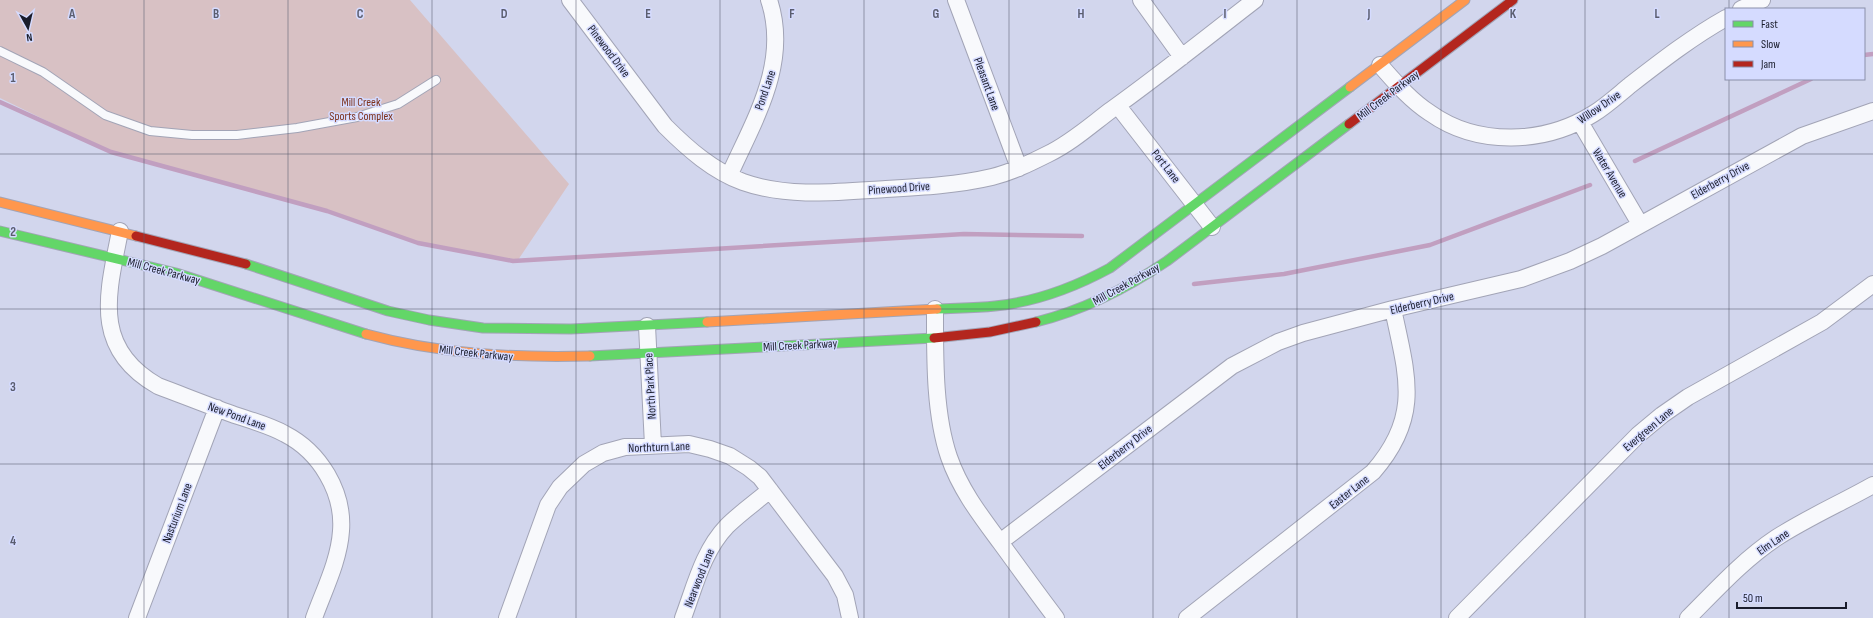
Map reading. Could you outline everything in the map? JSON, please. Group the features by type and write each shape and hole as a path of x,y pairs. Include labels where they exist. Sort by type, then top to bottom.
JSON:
{"main road":[{"name":"Mill Creek Parkway","path":"0,202 230,259 356,302 429,320 483,328 530,330 647,326 995,306 1019,302 1066,289 1110,268 1465,0"},
{"name":"Mill Creek Parkway","path":"0,231 182,275 365,334 414,346 492,356 536,358 648,353 935,338 988,333 1024,326 1060,316 1094,303 1137,280 1167,261 1512,0"}],"street":[{"name":"Pinewood Drive","path":"570,0 665,126 701,159 729,176 744,182 771,189 798,192 851,192 964,183 1019,168 1067,143 1118,106 1254,0"},
{"name":"Pond Lane","path":"729,176 768,91 773,69 775,46 774,24 769,0"},
{"name":"Pleasant Lane","path":"956,0 1019,168"},
{"path":"1141,0 1182,57"},
{"path":"1744,8 1762,0"},
{"name":"Willow Drive","path":"1380,65 1399,86 1430,114 1446,123 1485,136 1526,137 1550,133 1580,122 1655,66 1725,19"},
{"name":"Port Lane","path":"1118,106 1196,204 1212,227"},
{"name":"Elderberry Drive","path":"1000,542 1232,366 1267,348 1303,333 1393,309 1521,279 1570,260 1640,224 1802,136 1873,111"},
{"name":"Water Avenue","path":"1580,122 1640,224"},
{"name":"New Pond Lane","path":"120,231 114,258 107,307 110,326 116,343 125,359 147,380 158,386 280,432 300,444 312,454 326,472 333,486 341,516 341,532 337,554 314,618"},
{"name":"Evergreen Lane","path":"1457,618 1638,435 1662,415 1688,397 1822,322 1873,284"},
{"path":"935,309 935,338 942,432 949,457 958,480 971,502 1056,618"},
{"name":"Easter Lane","path":"1187,618 1373,472 1386,457 1401,428 1407,403 1407,376 1393,309"},
{"name":"North Park Place","path":"647,326 653,445"},
{"name":"Nasturium Lane","path":"137,618 217,408"},
{"name":"Northturn Lane","path":"507,618 548,505 560,487 584,464 603,453 625,447 682,444 717,451 730,456 760,477 835,576 844,595 850,618"},
{"name":"Elm Lane","path":"1688,618 1726,580 1771,542 1799,524 1873,485"},
{"name":"Nearwood Lane","path":"683,618 704,561 714,542 728,526 770,490"}],"lane":[{"path":"0,51 43,72 105,115 150,131 192,135 237,135 297,128 357,117 398,104 436,80"}],"green space":[{"name":"Mill Creek Sports Complex","path":"0,0 410,0 569,184 518,260 418,243 334,213 111,152 0,98"}],"waterway":[{"path":"1865,55 1873,54"},
{"path":"1635,161 1809,80"},
{"path":"0,102 111,152 327,211 418,243 513,261 964,234 1082,236"},
{"path":"1194,284 1284,274 1430,245 1590,185"}],"traffic: fast":[{"path":"937,309 988,307 1025,301 1054,293 1110,268 1350,87"},
{"path":"1036,322 1054,317 1104,298 1152,271 1349,124"},
{"path":"0,231 176,273 366,334"},
{"path":"246,264 388,311 429,320 483,328 571,329 707,322"},
{"path":"590,356 934,338"}],"traffic: slow":[{"path":"1350,87 1465,0"},
{"path":"0,202 136,236"},
{"path":"707,322 937,309"},
{"path":"366,334 421,346 477,353 533,356 590,356"}],"traffic: jam":[{"path":"1349,124 1513,0"},
{"path":"136,236 246,264"},
{"path":"934,338 990,332 1036,322"}]}
